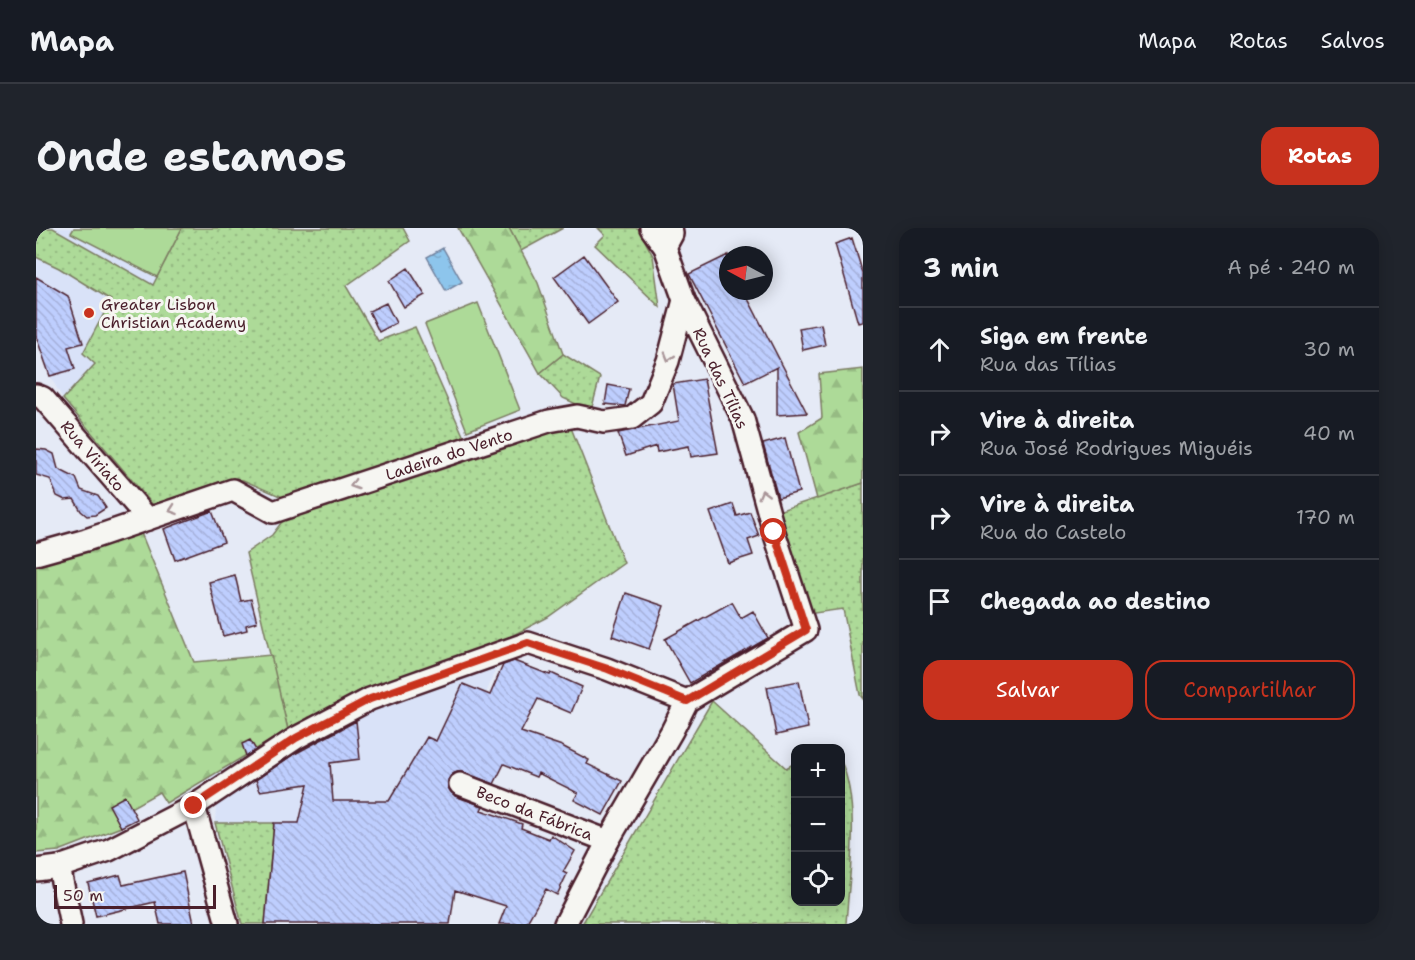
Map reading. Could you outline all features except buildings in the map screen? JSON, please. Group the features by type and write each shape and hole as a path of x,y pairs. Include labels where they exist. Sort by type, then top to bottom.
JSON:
{"street":[{"name":"Rua das Tílias","path":"651,228 668,238 684,300 743,418 774,532 806,630 687,701"},
{"name":"Ladeira do Vento","path":"36,554 86,540 233,490 273,512 549,421 577,416 604,422 632,418 651,403 668,361 684,300"},
{"name":"Rua Viriato","path":"36,395 43,398 148,519"},
{"path":"36,870 59,867 109,850 194,806 296,738 370,699 528,643 608,669 687,701 565,924"},
{"name":"Beco da Fábrica","path":"460,784 608,842"},
{"path":"194,806 227,924"},
{"path":"59,867 71,924"}],"shaded area":[{"name":"Greater Lisbon Christian Academy","path":"36,228 222,228 63,399 50,376 36,336"},
{"path":"498,643 498,663 447,794 426,924 242,924 215,823 216,803 208,779 289,730 407,674"}],"green space":[{"path":"36,228 53,228 153,285 182,228 403,228 410,241 346,286 378,341 415,327 466,442 282,497 243,480 228,479 153,505 63,399 95,364 83,353 111,300 59,268 36,257"},
{"path":"74,228 182,228 157,277 71,233"},
{"path":"458,228 509,228 538,283 563,354 540,373"},
{"path":"509,228 563,228 521,251"},
{"path":"598,228 638,228 653,256 660,307 595,245 605,235"},
{"path":"478,303 520,410 467,431 425,324"},
{"path":"563,354 600,377 591,411 563,398 540,373"},
{"path":"863,369 863,483 817,499 799,432 822,418 819,374"},
{"path":"570,425 624,563 548,617 498,643 407,674 288,730 246,553 272,535 281,523 296,513"},
{"path":"863,483 863,699 860,695 843,609 807,614 775,512"},
{"path":"141,533 194,662 271,655 288,730 166,803 159,792 116,816 121,827 59,851 36,853 36,565"},
{"path":"712,701 786,768 791,765 791,906 845,906 845,773 851,799 852,819 846,924 582,924"},
{"path":"215,823 274,823 265,924 242,924"}],"water":[{"path":"443,248 462,282 446,291 427,257"}],"place":[{"name":"Greater Lisbon Christian Academy","path":"89,313"}],"route":[{"path":"194,806 296,738 370,699 528,643 608,669 687,701 806,630 774,532"}]}
